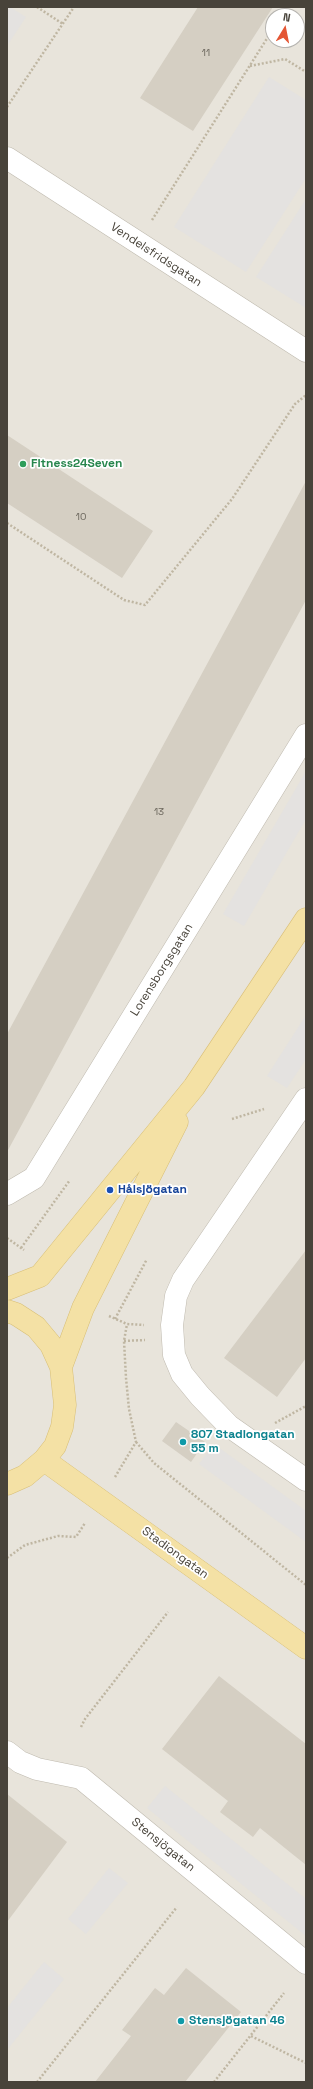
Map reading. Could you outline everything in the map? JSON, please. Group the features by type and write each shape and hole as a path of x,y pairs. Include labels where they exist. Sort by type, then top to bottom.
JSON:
{"main road":[{"path":"7,1289 40,1276 194,1086 306,919"},
{"path":"61,1367 83,1308 194,1086"},
{"path":"7,1311 16,1314 36,1327 51,1345 61,1367 65,1404 62,1427 55,1446 44,1460 26,1476 7,1484"},
{"name":"Stadiongatan","path":"44,1460 306,1648"}],"street":[{"name":"Vendelsfridsgatan","path":"7,158 306,351"},
{"name":"Lorensborgsgatan","path":"7,1194 34,1178 306,735"},
{"path":"306,1099 183,1280 176,1296 172,1325 174,1355 182,1374 200,1396 229,1426 306,1480"},
{"name":"Stensjögatan","path":"7,1752 20,1762 37,1769 81,1778 306,1964"}],"path":[{"path":"37,7 63,24"},
{"path":"7,107 74,7"},
{"path":"138,243 265,41"},
{"path":"249,66 285,59 306,72"},
{"path":"7,523 124,600 145,605 232,499 296,404 306,395"},
{"path":"21,1248 70,1180"},
{"path":"115,1319 147,1259"},
{"path":"127,1324 124,1341 126,1378 129,1409 136,1442 154,1463 306,1585"},
{"path":"247,1439 306,1406"},
{"path":"7,1558 25,1544 58,1536 76,1537 136,1442"},
{"path":"81,1727 85,1719 168,1612"},
{"path":"38,2082 177,1907"},
{"path":"214,2082 284,1993"},
{"path":"251,2036 306,2062"}],"shaded area":[{"path":"7,7 306,7 306,2082 7,2082"},
{"path":"7,7 10,7 26,17 7,46"},
{"path":"269,77 306,100 306,178 246,272 174,227"},
{"path":"306,199 306,308 256,277"},
{"path":"306,771 306,819 244,926 223,914"},
{"path":"306,1015 306,1059 287,1088 267,1076"},
{"path":"214,1444 306,1511 306,1542 199,1464"},
{"path":"165,1786 306,1899 306,1936 147,1808"},
{"path":"109,1868 128,1883 86,1934 68,1919"},
{"path":"44,1962 64,1979 7,2050 7,2008"}],"building":[{"path":"198,7 273,7 265,8 265,19 193,131 140,98"},
{"path":"7,435 153,531 122,578 7,503"},
{"path":"306,481 306,600 7,1152 7,1034"},
{"path":"306,1250 306,1358 277,1397 224,1358"},
{"name":"807 Stadiongatan 55 m","path":"176,1422 205,1442 191,1462 162,1441"},
{"path":"219,1676 306,1744 306,1865 260,1828 253,1837 220,1812 228,1801 162,1749"},
{"path":"7,1794 67,1842 7,1922"},
{"name":"Stensjögatan 46","path":"186,1968 241,2012 185,2082 95,2082 131,2036 122,2030 155,1988 164,1995"}],"place":[{"name":"Fitness24Seven","path":"23,464"},
{"name":"Hålsjögatan","path":"110,1190"},
{"name":"807 Stadiongatan 55 m","path":"183,1442"},
{"name":"Stensjögatan 46","path":"181,2021"}]}
